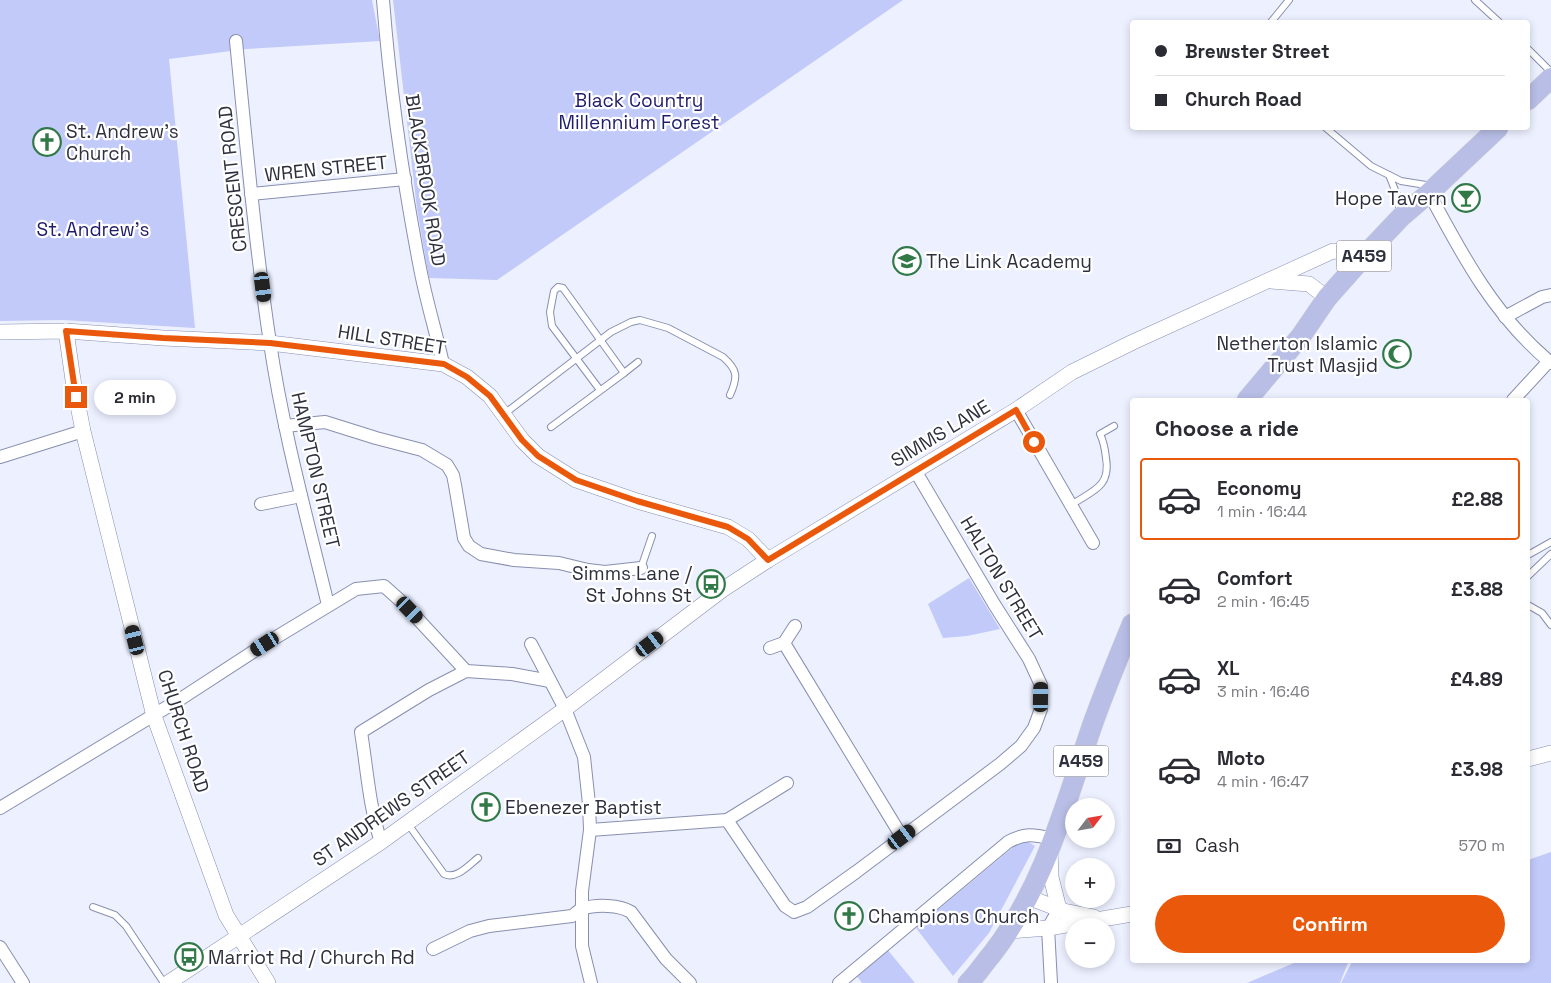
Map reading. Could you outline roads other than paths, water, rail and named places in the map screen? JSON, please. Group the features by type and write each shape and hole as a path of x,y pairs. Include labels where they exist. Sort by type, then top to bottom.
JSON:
{"main road":[{"path":"1530,98 1551,78"},
{"name":"A459","path":"1249,398 1301,336 1327,298 1366,254 1401,217 1496,130"},
{"name":"A459","path":"968,983 1008,931 1028,897 1052,844 1092,728 1125,648 1130,631"}],"street":[{"name":"BLACKBROOK ROAD","path":"383,0 404,179 420,270 444,364"},
{"name":"CRESCENT ROAD","path":"236,42 251,194 270,343"},
{"name":"WREN STREET","path":"251,194 404,179"},
{"path":"1432,190 1476,277 1505,317 1550,362 1515,398"},
{"name":"SIMMS LANE","path":"565,709 722,590 879,492 916,472 1016,410 1072,372 1133,342 1333,252 1366,254"},
{"path":"1269,281 1308,284 1327,298"},
{"path":"1505,317 1551,294"},
{"name":"HILL STREET","path":"0,332 66,331 270,343 444,364 467,377 490,396 522,440 538,456 576,480 637,501 728,527 748,539 768,560"},
{"name":"CHURCH ROAD","path":"66,331 83,431 154,716 226,915 268,983"},
{"name":"HAMPTON STREET","path":"270,343 285,426 328,605"},
{"path":"1016,410 1093,543"},
{"path":"285,426 325,422 422,450 447,465 453,475 464,538 469,546 481,554 514,560 559,563 605,572 641,568"},
{"path":"0,457 83,431"},
{"name":"HALTON STREET","path":"902,837 1000,764 1021,746 1034,728 1041,709 1041,685 1029,660 916,472"},
{"path":"261,504 301,496"},
{"path":"0,808 154,716 356,589 384,586 408,608 466,670"},
{"path":"770,648 784,644 795,626"},
{"path":"531,644 565,709 584,757 590,830 582,891 582,946 591,983"},
{"path":"727,820 785,906 794,912 807,907 902,837 784,644"},
{"path":"381,842 370,802 361,732 429,690 466,670 512,674 550,681"},
{"name":"ST ANDREWS STREET","path":"168,983 381,842 565,709"},
{"path":"1530,758 1551,753"},
{"path":"590,830 727,820 787,783"},
{"path":"839,983 1008,842 1019,836 1033,834 1052,844 1051,877 1059,909 1048,928 1051,983"},
{"path":"1028,897 1059,909 1099,918"},
{"path":"433,949 470,931 489,926 572,916 582,909 607,906 624,908 632,912 662,954 690,983"},
{"path":"1109,918 1130,914"},
{"path":"1008,931 1065,925"},
{"path":"0,947 23,983"}],"lane":[{"path":"1273,20 1289,0"},
{"path":"1475,0 1497,20"},
{"path":"1530,52 1551,72"},
{"path":"1328,130 1371,166 1401,181 1432,190"},
{"path":"1389,175 1397,195 1401,217"},
{"path":"600,390 552,326 550,312 554,291 558,287 563,288 624,373"},
{"path":"504,414 600,341 618,329 640,320 668,328 723,357 730,363 735,372 736,382 730,395"},
{"path":"551,427 638,362"},
{"path":"1070,504 1099,487 1106,478 1107,465 1100,434 1114,426"},
{"path":"641,568 652,536"},
{"path":"1530,554 1551,542"},
{"path":"1530,574 1551,554"},
{"path":"1530,606 1542,613 1551,625"},
{"path":"407,823 444,874 454,876 478,858"},
{"path":"93,907 116,915 126,926 164,983"}],"place":[{"name":"St. Andrew's Church","path":"47,142"},
{"name":"Hope Tavern","path":"1466,198"},
{"name":"The Link Academy","path":"907,261"},
{"name":"Netherton Islamic Trust Masjid","path":"1397,354"},
{"name":"Simms Lane / St Johns St","path":"711,584"},
{"name":"Ebenezer Baptist","path":"486,807"},
{"name":"Champions Church","path":"849,916"},
{"name":"Marriot Rd / Church Rd","path":"189,957"}],"park label":[{"name":"Black Country Millennium Forest","path":"639,111"},
{"name":"St. Andrew's","path":"93,229"}]}
